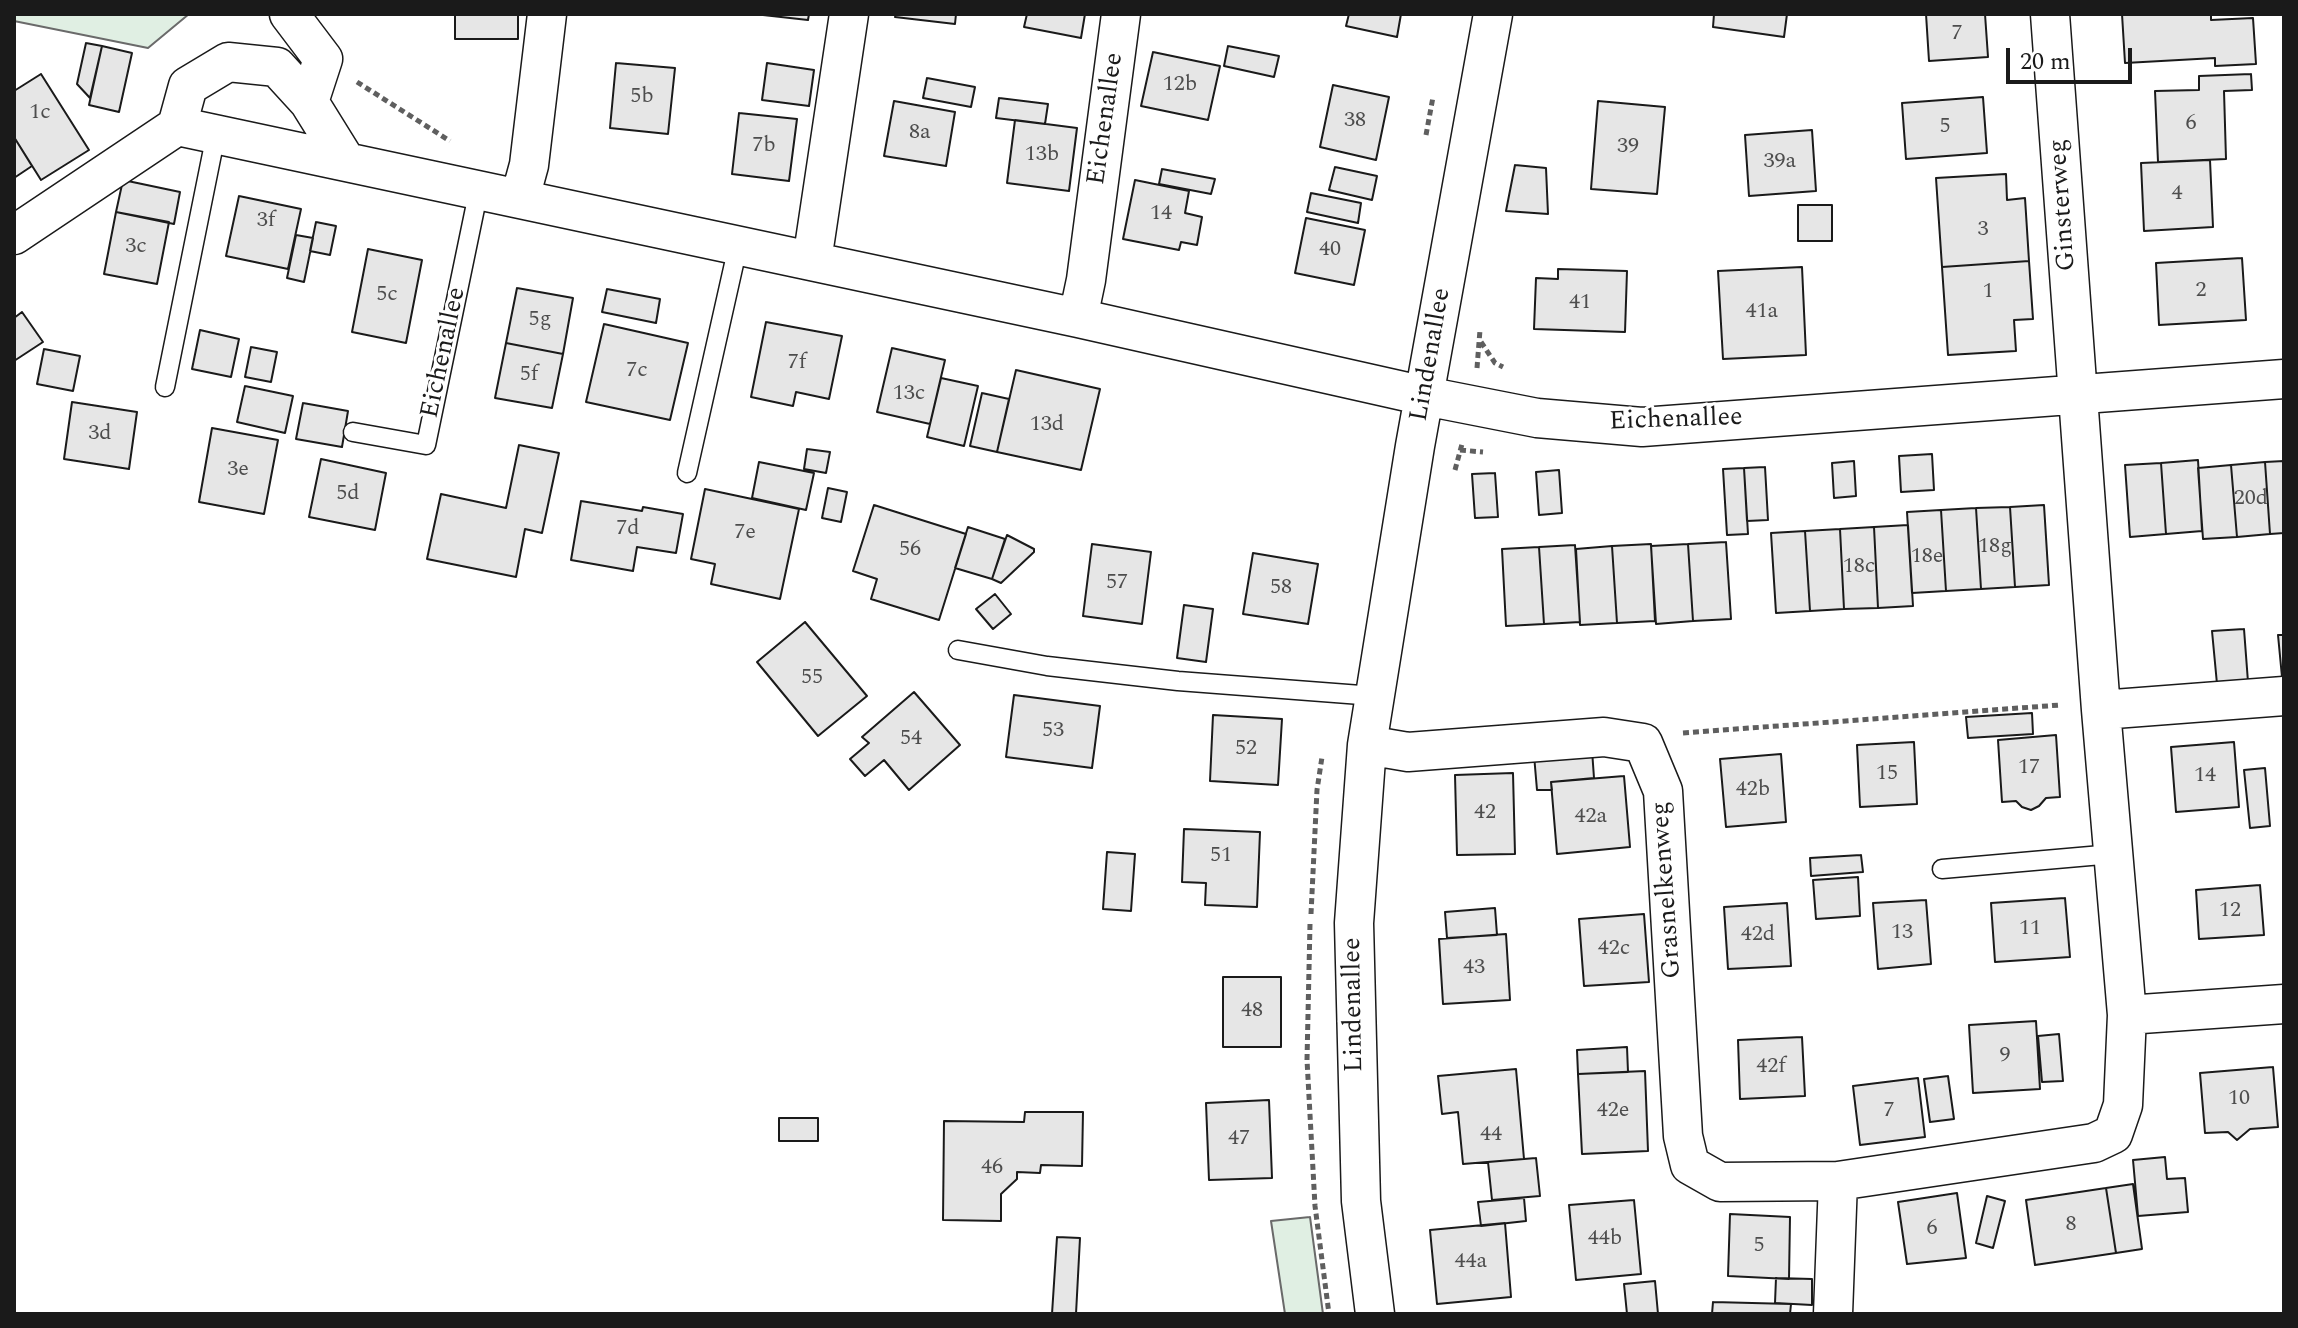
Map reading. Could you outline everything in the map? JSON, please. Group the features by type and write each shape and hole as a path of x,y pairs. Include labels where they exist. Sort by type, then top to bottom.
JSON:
{"street":[{"path":"289,14 323,59 309,102"},
{"path":"520,198 529,165 547,14"},
{"path":"812,261 849,14"},
{"name":"Eichenallee","path":"1078,318 1086,280 1121,14"},
{"name":"Lindenallee","path":"1375,1314 1361,1201 1355,1026 1354,923 1367,745 1493,14"},
{"name":"Ginsterweg","path":"2050,14 2079,395"},
{"path":"14,235 177,126 188,86 228,62 277,67 309,102 345,160"},
{"name":"Eichenallee","path":"177,126 1537,418 1642,427 2284,379"},
{"name":"Grasnelkenweg","path":"1643,743 1663,791 1683,1136 1690,1165 1720,1182 1838,1181 2094,1143 2113,1134 2123,1105 2127,1015 2079,395"},
{"path":"2101,710 2284,696"},
{"path":"1367,745 1408,752 1604,737 1643,743"},
{"path":"2127,1015 2284,1004"},
{"path":"1833,1314 1838,1181"}],"lane":[{"path":"165,387 216,134"},
{"name":"Eichenallee","path":"353,432 426,445 479,189"},
{"path":"687,473 738,246"},
{"path":"958,650 1047,666 1178,681 1374,696"},
{"path":"1942,869 2113,854"}],"path":[{"path":"1453,478 1472,405 1480,341"},
{"path":"1643,743 1679,734 2071,704 2101,710"}],"green space":[{"path":"14,14 189,14 148,48 14,21"},
{"path":"1310,1217 1323,1314 1285,1314 1271,1221"}],"building":[{"path":"455,14 518,14 518,39 455,39"},
{"path":"754,14 809,14 808,20"},
{"path":"896,14 956,14 955,24 895,17"},
{"path":"1027,14 1085,14 1081,38 1024,27"},
{"path":"1349,14 1401,14 1397,37 1346,26"},
{"path":"1714,14 1787,14 1784,37 1713,27"},
{"path":"1926,14 1985,14 1988,57 1929,61"},
{"path":"2122,14 2211,14 2211,20 2253,18 2256,64 2215,66 2215,58 2125,63"},
{"path":"86,43 102,46 90,98 77,84"},
{"path":"102,46 132,53 119,112 89,105"},
{"path":"1228,46 1279,56 1274,77 1224,66"},
{"path":"1153,52 1220,66 1208,120 1141,106"},
{"path":"616,63 675,68 668,134 610,128"},
{"path":"767,63 814,70 809,106 762,100"},
{"path":"41,74 89,150 41,180 14,137 14,91"},
{"path":"2251,74 2252,90 2224,91 2226,159 2158,162 2155,91 2199,90 2199,76"},
{"path":"927,78 975,87 971,107 923,98"},
{"path":"1333,85 1389,97 1376,160 1320,147"},
{"path":"1983,97 1987,153 1906,159 1902,103"},
{"path":"999,98 1048,104 1045,124 996,118"},
{"path":"894,101 955,112 946,166 884,156"},
{"path":"1598,101 1665,107 1657,194 1591,189"},
{"path":"739,113 797,119 789,181 732,174"},
{"path":"1015,120 1077,128 1069,191 1007,183"},
{"path":"1812,130 1816,191 1749,196 1745,135"},
{"path":"14,137 32,166 14,178"},
{"path":"2210,160 2213,227 2144,231 2141,163"},
{"path":"1515,165 1546,168 1548,214 1506,211"},
{"path":"1335,167 1377,176 1372,200 1329,190"},
{"path":"1162,169 1215,179 1211,194 1159,184"},
{"path":"2006,174 2007,200 2025,198 2029,261 1942,267 1936,178"},
{"path":"123,180 180,192 174,224 116,212"},
{"path":"1135,180 1189,191 1185,213 1202,217 1197,245 1181,242 1179,250 1123,239"},
{"path":"1311,193 1361,203 1358,223 1307,212"},
{"path":"239,196 301,209 288,269 226,256"},
{"path":"1798,205 1832,205 1832,241 1798,241"},
{"path":"116,212 169,222 157,284 104,274"},
{"path":"1306,218 1365,230 1354,285 1295,273"},
{"path":"316,222 336,226 330,255 310,251"},
{"path":"296,235 313,238 304,282 287,278"},
{"path":"368,249 422,260 406,343 352,332"},
{"path":"2242,258 2246,320 2159,325 2156,263"},
{"path":"2029,261 2033,319 2014,320 2016,351 1948,355 1942,267"},
{"path":"1802,267 1806,355 1723,359 1718,271"},
{"path":"1558,269 1627,271 1625,332 1534,329 1536,278 1558,279"},
{"path":"517,288 573,298 563,354 506,343"},
{"path":"607,289 660,299 656,323 602,312"},
{"path":"22,312 43,342 14,361 14,318"},
{"path":"766,322 842,336 829,399 796,392 793,406 751,397"},
{"path":"604,324 688,343 670,420 586,402"},
{"path":"200,330 239,339 231,377 192,369"},
{"path":"506,343 563,354 552,408 495,398"},
{"path":"251,347 277,352 271,382 245,377"},
{"path":"892,348 945,360 930,424 877,412"},
{"path":"44,349 80,356 73,391 37,384"},
{"path":"1016,370 1100,389 1081,470 997,452"},
{"path":"941,378 978,386 964,446 927,437"},
{"path":"245,386 293,396 285,433 237,422"},
{"path":"982,393 1009,399 997,452 970,446"},
{"path":"72,402 137,412 129,469 64,459"},
{"path":"303,403 348,411 342,447 296,439"},
{"path":"212,428 278,440 264,514 199,502"},
{"path":"519,445 559,453 542,533 525,529 516,577 427,559 441,494 506,508"},
{"path":"807,449 830,452 826,473 804,469"},
{"path":"1932,454 1934,490 1901,492 1899,456"},
{"path":"321,459 386,473 375,530 309,517"},
{"path":"2198,460 2202,531 2166,534 2161,463"},
{"path":"1854,461 1856,496 1834,498 1832,463"},
{"path":"2284,461 2284,533 2270,534 2265,462"},
{"path":"759,462 814,473 806,510 752,498"},
{"path":"2265,462 2270,534 2237,537 2231,465"},
{"path":"2161,463 2166,534 2130,537 2125,465"},
{"path":"2231,465 2237,537 2203,539 2198,468"},
{"path":"1765,467 1768,520 1747,521 1744,468"},
{"path":"1744,468 1748,534 1727,535 1723,469"},
{"path":"1559,470 1562,513 1539,515 1536,472"},
{"path":"1495,473 1498,517 1475,518 1472,474"},
{"path":"828,488 847,492 841,522 822,518"},
{"path":"705,489 799,509 780,599 711,584 715,564 691,559"},
{"path":"581,501 683,514 676,553 637,547 633,571 571,560"},
{"path":"874,505 966,534 939,620 871,599 877,579 853,571"},
{"path":"2044,505 2049,585 2015,587 2010,507"},
{"path":"2010,507 2015,587 1981,589 1976,508"},
{"path":"1976,508 1981,589 1946,591 1941,510"},
{"path":"1941,510 1946,591 1912,593 1907,512"},
{"path":"1908,525 1913,606 1878,608 1874,527"},
{"path":"968,527 1005,539 992,579 955,568"},
{"path":"1874,527 1878,608 1844,609 1840,529"},
{"path":"1840,529 1844,609 1810,611 1805,531"},
{"path":"1805,531 1810,611 1776,613 1771,533"},
{"path":"1007,535 1034,549 1034,552 1001,583 992,579"},
{"path":"1726,542 1731,619 1693,621 1688,544"},
{"path":"1092,544 1151,552 1142,624 1083,616"},
{"path":"1651,544 1655,621 1617,623 1612,546"},
{"path":"1688,544 1693,621 1656,624 1651,546"},
{"path":"1575,545 1580,622 1544,624 1539,547"},
{"path":"1612,546 1617,623 1580,625 1576,549"},
{"path":"1539,547 1544,624 1506,626 1502,549"},
{"path":"1253,553 1318,564 1308,624 1243,614"},
{"path":"995,594 1011,614 993,629 976,609"},
{"path":"1184,605 1213,609 1206,662 1177,658"},
{"path":"805,622 867,696 818,736 757,662"},
{"path":"2244,629 2248,682 2217,684 2212,631"},
{"path":"2278,635 2284,635 2284,677 2282,677"},
{"path":"914,692 960,745 909,790 884,760 865,776 850,759 869,743 862,737"},
{"path":"1014,695 1100,706 1092,768 1006,757"},
{"path":"2032,713 2033,734 1968,738 1966,717"},
{"path":"1213,715 1282,719 1278,785 1210,781"},
{"path":"2056,735 2060,797 2046,798 2031,810 2016,801 2002,802 1998,740"},
{"path":"1914,742 1917,804 1860,807 1857,745"},
{"path":"2234,742 2239,807 2176,812 2171,747"},
{"path":"1592,750 1594,778 1551,782 1552,790 1537,790 1534,755"},
{"path":"1781,754 1786,822 1726,827 1720,759"},
{"path":"2265,768 2270,826 2250,828 2244,770"},
{"path":"1513,773 1515,854 1457,855 1455,775"},
{"path":"1624,776 1630,847 1557,854 1551,782"},
{"path":"1184,829 1260,832 1257,907 1205,905 1206,883 1182,882"},
{"path":"1107,852 1135,854 1131,911 1103,909"},
{"path":"1861,855 1863,872 1811,876 1810,858"},
{"path":"1858,877 1860,916 1816,919 1813,880"},
{"path":"2260,885 2264,935 2199,939 2196,890"},
{"path":"2065,898 2070,957 1995,962 1991,903"},
{"path":"1926,900 1931,964 1878,969 1873,903"},
{"path":"1787,903 1791,966 1728,969 1724,907"},
{"path":"1495,908 1497,935 1447,938 1445,912"},
{"path":"1644,914 1649,982 1584,986 1579,919"},
{"path":"1506,934 1510,1000 1443,1004 1439,939"},
{"path":"1223,977 1281,977 1281,1047 1223,1047"},
{"path":"2036,1021 2040,1089 1973,1093 1969,1025"},
{"path":"2059,1034 2063,1081 2042,1082 2038,1036"},
{"path":"1802,1037 1805,1096 1740,1099 1738,1040"},
{"path":"1627,1047 1628,1072 1578,1074 1577,1050"},
{"path":"2273,1067 2278,1127 2250,1129 2237,1140 2228,1132 2205,1133 2200,1073"},
{"path":"1516,1069 1524,1159 1463,1164 1458,1112 1442,1114 1438,1076"},
{"path":"1645,1071 1648,1151 1582,1154 1578,1074"},
{"path":"1948,1076 1954,1119 1930,1122 1924,1079"},
{"path":"1918,1078 1925,1137 1860,1145 1853,1086"},
{"path":"1269,1100 1272,1178 1209,1180 1206,1103"},
{"path":"1025,1112 1083,1112 1082,1166 1041,1165 1040,1173 1017,1172 1017,1179 1001,1194 1001,1221 943,1220 944,1121 1024,1122"},
{"path":"779,1118 818,1118 818,1141 779,1141"},
{"path":"2165,1157 2167,1179 2185,1178 2188,1212 2138,1216 2133,1160"},
{"path":"1536,1158 1540,1196 1492,1200 1488,1162"},
{"path":"2133,1184 2142,1249 2116,1253 2106,1188"},
{"path":"2106,1188 2116,1253 2035,1265 2026,1200"},
{"path":"1957,1193 1966,1258 1907,1264 1898,1202"},
{"path":"1987,1196 2005,1201 1993,1248 1976,1243"},
{"path":"1524,1198 1526,1221 1481,1226 1478,1202"},
{"path":"1634,1200 1641,1274 1576,1280 1569,1205"},
{"path":"1730,1214 1790,1217 1789,1279 1728,1276"},
{"path":"1505,1223 1511,1297 1437,1304 1430,1230"},
{"path":"1057,1237 1080,1238 1076,1314 1052,1314"},
{"path":"1776,1278 1812,1279 1812,1305 1775,1303"},
{"path":"1655,1281 1658,1314 1627,1314 1624,1284"},
{"path":"1713,1302 1791,1304 1790,1314 1712,1314"}]}
